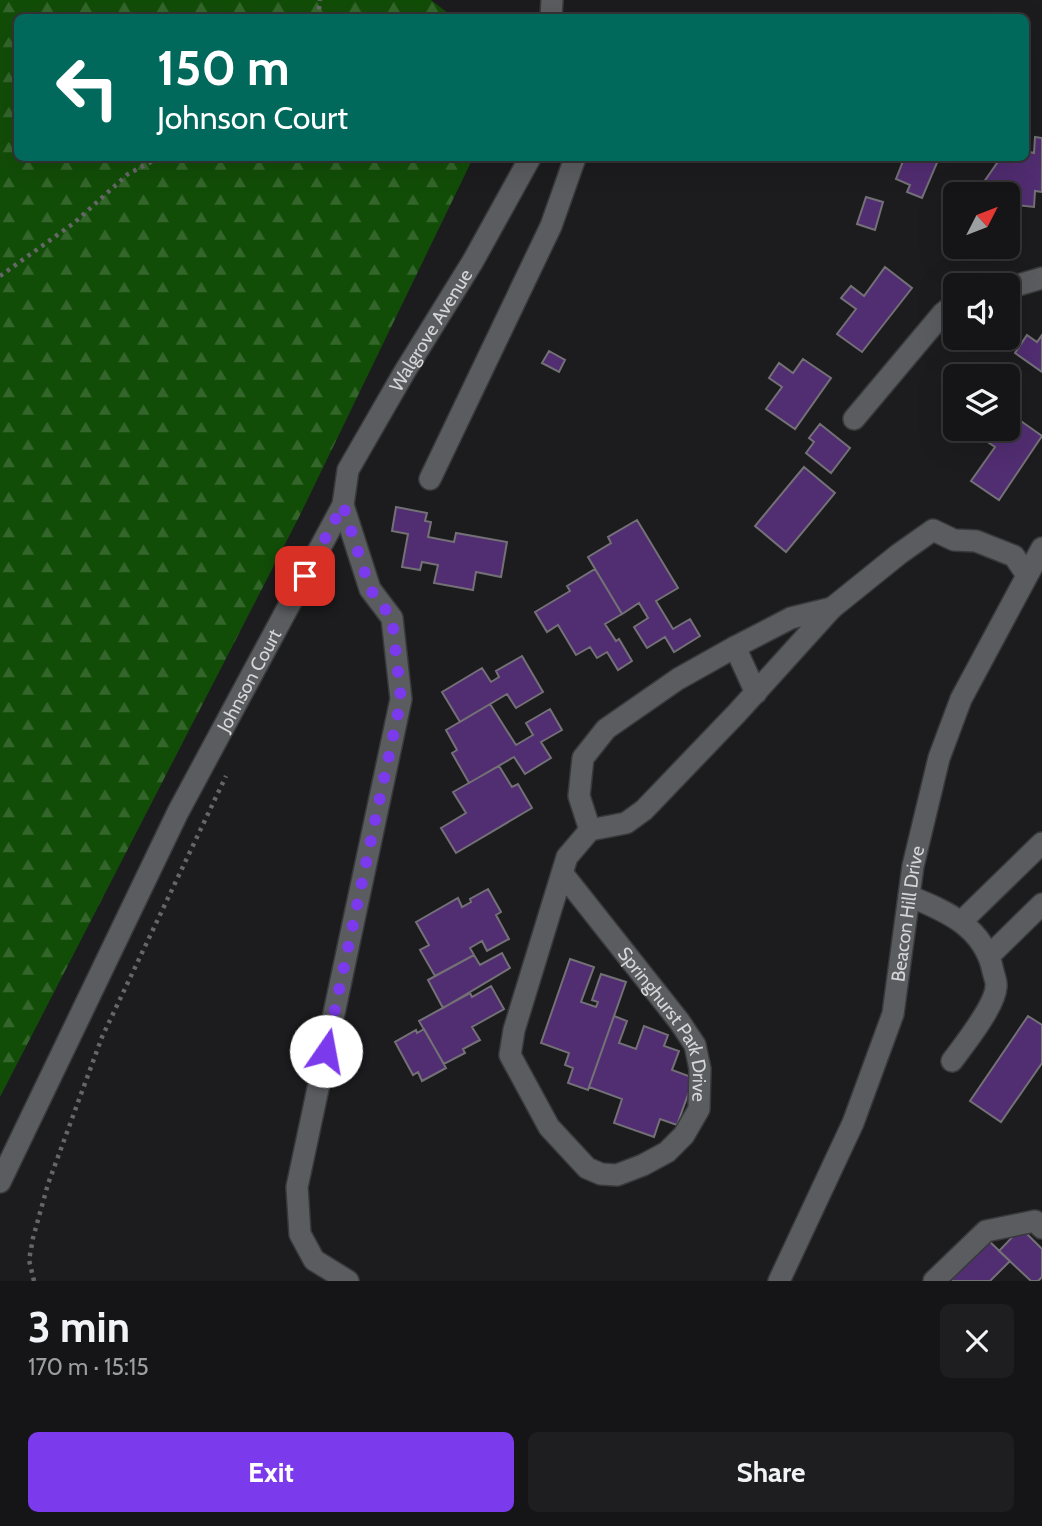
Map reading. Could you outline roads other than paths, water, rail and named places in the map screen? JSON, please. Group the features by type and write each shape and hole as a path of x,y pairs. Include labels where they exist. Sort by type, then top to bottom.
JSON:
{"street":[{"name":"Walgrove Avenue","path":"343,505 348,470 473,261 528,161"},
{"path":"430,479 551,226 574,161"},
{"path":"1020,284 1042,278"},
{"path":"854,419 943,313"},
{"name":"Johnson Court","path":"0,1182 178,812 343,505"},
{"path":"343,505 370,589 392,618 401,699 298,1186 299,1234 314,1260 348,1281"},
{"path":"832,608 791,618 735,647 678,679 606,729 583,758 579,796 590,830 626,822 644,810 756,693 832,608 933,530 954,540 976,541 1014,556 1027,575"},
{"name":"Beacon Hill Drive","path":"779,1281 853,1123 893,1014 913,866 939,758 961,699 1042,548"},
{"path":"735,647 756,693"},
{"name":"Springhurst Park Drive","path":"562,873 679,1021 695,1045 700,1069 699,1109 684,1135 667,1152 617,1175 601,1174 587,1168 549,1127 510,1055 514,1030 562,873 567,858 590,830"},
{"path":"962,921 1042,843"},
{"path":"909,896 945,910 962,921 990,955 996,988 983,1017 952,1061"},
{"path":"990,955 1042,904"},
{"path":"934,1281 986,1231 1035,1222 1042,1228"}]}
